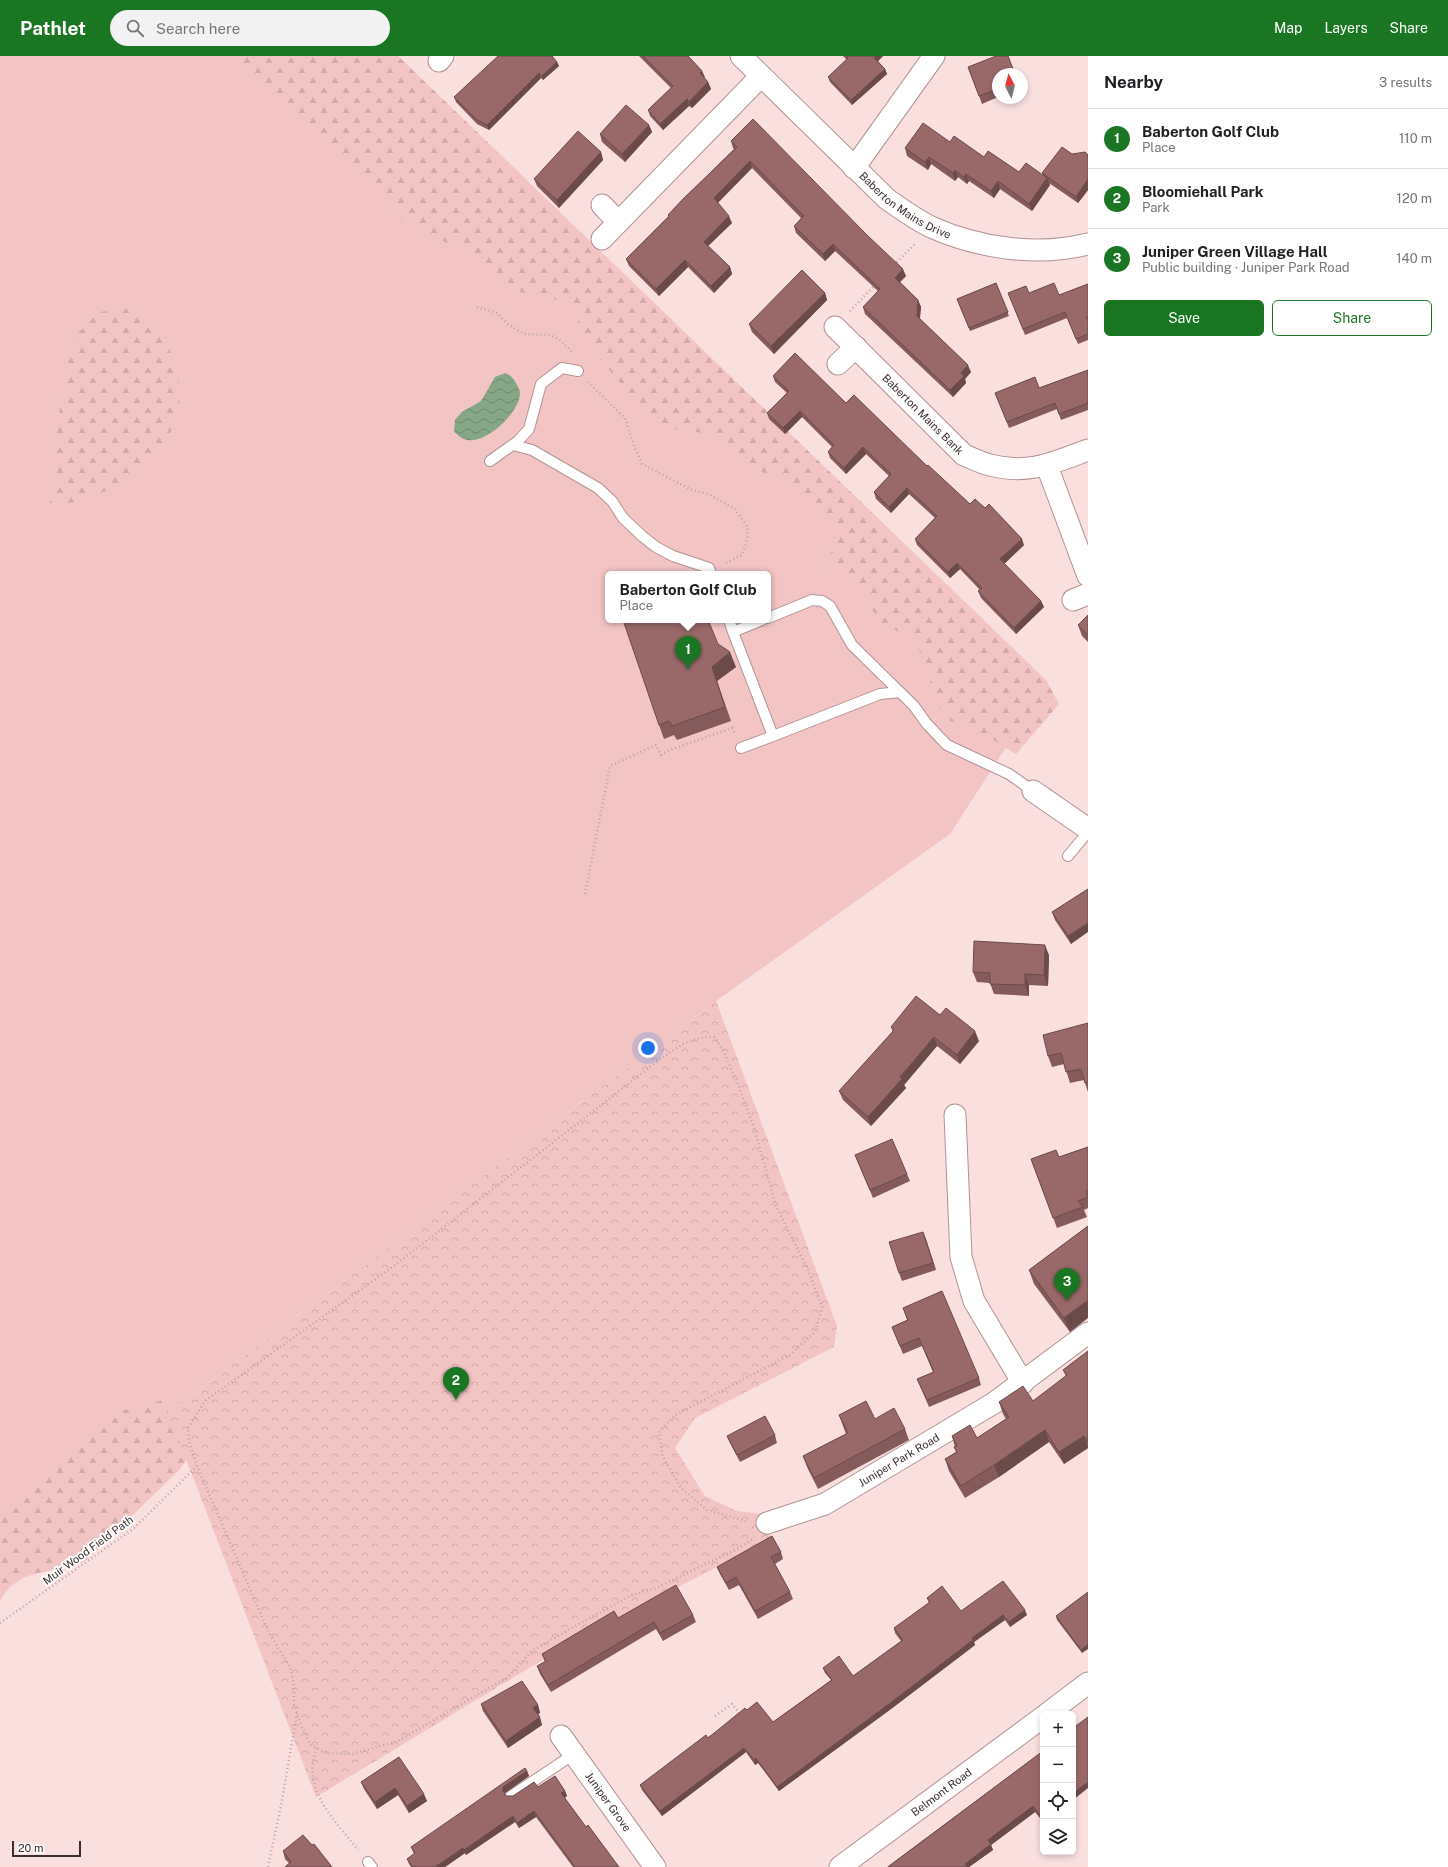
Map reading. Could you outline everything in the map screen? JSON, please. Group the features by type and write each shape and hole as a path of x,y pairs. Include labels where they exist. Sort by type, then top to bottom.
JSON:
{"street":[{"name":"Baberton Mains Drive","path":"740,56 887,199 908,214 932,227 964,238 996,246 1035,250 1088,244"},
{"path":"854,168 934,56"},
{"path":"602,239 760,76"},
{"path":"602,205 618,222"},
{"name":"Baberton Mains Bank","path":"834,327 964,455 989,465 1015,470 1047,466 1088,450"},
{"path":"838,364 856,347"},
{"path":"1047,466 1088,576"},
{"path":"1033,791 1088,829"},
{"path":"955,1115 962,1257 974,1301 1023,1383"},
{"name":"Juniper Park Road","path":"761,1522 825,1504 994,1403 1023,1383 1088,1333"},
{"path":"1051,1711 1088,1683"},
{"name":"Belmont Road","path":"840,1867 1040,1719"},
{"name":"Juniper Grove","path":"560,1736 655,1867"}],"lane":[{"path":"532,450 529,429 541,384 562,368 578,371"},
{"path":"490,462 513,445 529,429"},
{"path":"513,445 532,450 598,488 612,501 623,518 642,536 673,556 710,571"},
{"path":"771,617 812,600 822,601 830,606 852,645 914,706 927,724 947,745 1009,774 1033,791"},
{"path":"730,623 772,736"},
{"path":"734,632 755,623"},
{"path":"741,748 880,694 900,692"},
{"path":"1068,856 1088,832"},
{"path":"511,1796 574,1754"}],"path":[{"path":"894,266 932,227"},
{"path":"834,327 878,282"},
{"path":"477,308 497,313 508,324 524,334 549,334 558,338 574,354 578,371 597,392 625,418 634,446 642,464 692,490 708,494 735,509 747,526 748,537 742,555 710,571"},
{"path":"585,894 610,766 656,745 661,755 670,750 732,728 741,748"},
{"path":"702,1037 714,1037 724,1050 739,1087 754,1128 776,1206 808,1270 822,1307 815,1332 790,1355 675,1415 659,1432 663,1458 681,1488 707,1510 740,1520 761,1522 753,1539 737,1549 654,1589 632,1595 577,1625 532,1651 508,1677 398,1741 353,1754 326,1753 311,1745 301,1725 297,1713 290,1667 269,1633 197,1466 189,1441 188,1428 205,1401 395,1265 654,1064 689,1040 702,1037"},
{"name":"Muir Wood Field Path","path":"0,1623 133,1529 197,1466"},
{"path":"715,1716 732,1704 740,1714"},
{"path":"268,1867 281,1806 297,1713"},
{"path":"317,1748 312,1760 314,1786 320,1803 370,1865"}],"green space":[{"path":"0,56 374,56 1042,692 950,834 716,1001 195,1393 166,1407 0,1593"},
{"path":"228,56 398,56 1046,680 1059,704 1016,754 989,737 950,721 927,692 932,677 915,641 879,621 854,577 823,566 842,533 817,513 791,483 746,466 704,433 673,429 650,418 577,332 579,317 570,301 539,298 511,289 464,251 407,224"},
{"path":"131,308 154,328 172,354 180,386 179,420 159,449 111,489 80,502 50,504 56,431 67,365 75,336 99,312"},
{"path":"716,1001 837,1326 834,1347 695,1418 675,1448 705,1496 737,1511 763,1514 771,1539 616,1619 529,1668 316,1797 166,1407 195,1393"},
{"path":"162,1400 176,1401 196,1417 197,1445 180,1469 84,1562 25,1577 7,1590 0,1601 0,1512 44,1481 88,1435 124,1410"}],"water":[{"path":"505,373 514,380 519,389 520,394 514,410 499,427 481,438 472,440 460,437 454,432 455,420 462,412 481,401 495,377"}],"building":[{"path":"498,56 552,56 557,62 542,76 539,73 487,125 476,119 454,97"},
{"path":"643,56 688,56 702,71 700,73 708,82 689,102 687,99 660,124 648,110 673,86"},
{"path":"846,56 876,56 874,58 885,69 851,100 828,77 848,58"},
{"path":"996,56 1008,56 1013,68 992,68 992,91 979,96 968,67"},
{"path":"626,105 649,125 622,154 600,134"},
{"path":"753,119 867,235 903,269 895,278 918,300 917,316 968,365 961,373 964,376 950,390 863,307 880,289 833,244 823,254 794,226 804,216 750,161 714,198 729,216 704,242 730,267 711,286 685,260 656,289 626,259 669,216 668,215 683,199 737,147 731,141"},
{"path":"923,123 950,142 954,136 984,157 988,151 1019,172 1026,163 1047,178 1029,204 998,181 991,191 966,174 964,177 955,170 953,173 929,157 925,162 905,148"},
{"path":"578,131 601,152 557,200 534,179"},
{"path":"1062,147 1072,154 1085,152 1088,155 1088,179 1076,197 1042,173"},
{"path":"802,270 825,293 771,346 749,324"},
{"path":"996,283 1008,312 969,328 957,299"},
{"path":"1054,283 1059,295 1088,284 1088,316 1086,317 1088,321 1088,334 1076,339 1065,312 1023,329 1008,293 1026,286 1029,293"},
{"path":"795,353 846,403 854,395 927,466 928,465 970,504 975,499 985,508 989,504 1022,539 1000,559 1041,601 1014,628 978,591 982,588 957,563 948,572 915,539 937,516 907,488 889,507 874,492 891,474 863,447 844,468 828,452 834,445 800,411 783,428 767,413 789,391 773,376"},
{"path":"1088,370 1088,403 1059,414 1055,403 1007,422 995,393 1035,377 1039,388"},
{"path":"1088,615 1088,635 1078,625"},
{"path":"624,623 709,623 718,644 730,652 712,667 725,707 672,726 669,721 659,725"},
{"path":"1088,889 1088,923 1068,936 1052,912"},
{"path":"974,941 1045,945 1044,975 1025,974 1025,985 990,984 990,973 973,972"},
{"path":"916,996 940,1015 946,1008 975,1031 957,1055 934,1037 900,1077 902,1079 868,1117 839,1091 894,1030 891,1027"},
{"path":"1088,1023 1088,1082 1085,1083 1081,1069 1066,1072 1061,1053 1048,1056 1043,1035"},
{"path":"892,1139 907,1174 870,1190 855,1155"},
{"path":"1088,1147 1088,1190 1086,1191 1088,1197 1078,1201 1083,1207 1053,1218 1031,1159 1056,1150 1059,1157"},
{"path":"1088,1226 1088,1300 1064,1318 1029,1270"},
{"path":"923,1232 933,1263 899,1273 889,1242"},
{"path":"942,1291 979,1378 927,1400 917,1379 934,1372 919,1338 900,1346 892,1327 908,1320 903,1308"},
{"path":"1088,1351 1088,1442 1084,1436 1059,1452 1045,1430 961,1486 945,1459 957,1452 954,1447 957,1446 952,1436 970,1425 977,1438 1009,1417 999,1402 1023,1386 1033,1401 1067,1375 1063,1370"},
{"path":"866,1401 875,1419 894,1408 905,1429 814,1478 803,1456 848,1433 839,1415"},
{"path":"765,1416 775,1435 737,1455 727,1436"},
{"path":"772,1536 781,1552 771,1557 790,1592 755,1611 736,1577 726,1583 717,1567"},
{"path":"1003,1581 1025,1610 1009,1622 1003,1615 972,1638 973,1640 889,1704 777,1787 756,1758 754,1760 744,1748 660,1811 640,1785 706,1735 708,1738 745,1708 747,1710 757,1702 773,1722 832,1680 823,1668 839,1656 853,1676 903,1640 894,1628 930,1602 927,1598 942,1586 961,1611"},
{"path":"676,1585 693,1615 660,1633 654,1622 548,1685 537,1666 546,1661 542,1654 614,1611 618,1618"},
{"path":"1088,1592 1088,1644 1081,1650 1056,1616"},
{"path":"522,1681 538,1705 533,1708 540,1717 506,1741 481,1704"},
{"path":"1088,1717 1088,1782 1076,1791 1076,1747 1076,1726"},
{"path":"1040,1753 1040,1815 1033,1806 988,1840 991,1844 965,1864 967,1867 888,1867"},
{"path":"399,1757 424,1794 407,1806 395,1788 375,1802 361,1782"},
{"path":"525,1768 527,1771 503,1787 503,1791 506,1796 513,1796 534,1782 538,1787 555,1776 565,1791 561,1793 586,1827 588,1825 619,1867 575,1867 534,1811 517,1823 513,1816 464,1850 463,1848 435,1867 413,1867 407,1859 415,1853 411,1847"},
{"path":"303,1835 312,1845 314,1844 332,1867 285,1867 291,1862 283,1851"}],"place":[{"name":"Baberton Golf Club","path":"688,669"},
{"name":"Juniper Green Village Hall","path":"1067,1301"},
{"name":"Bloomiehall Park","path":"456,1400"}]}
